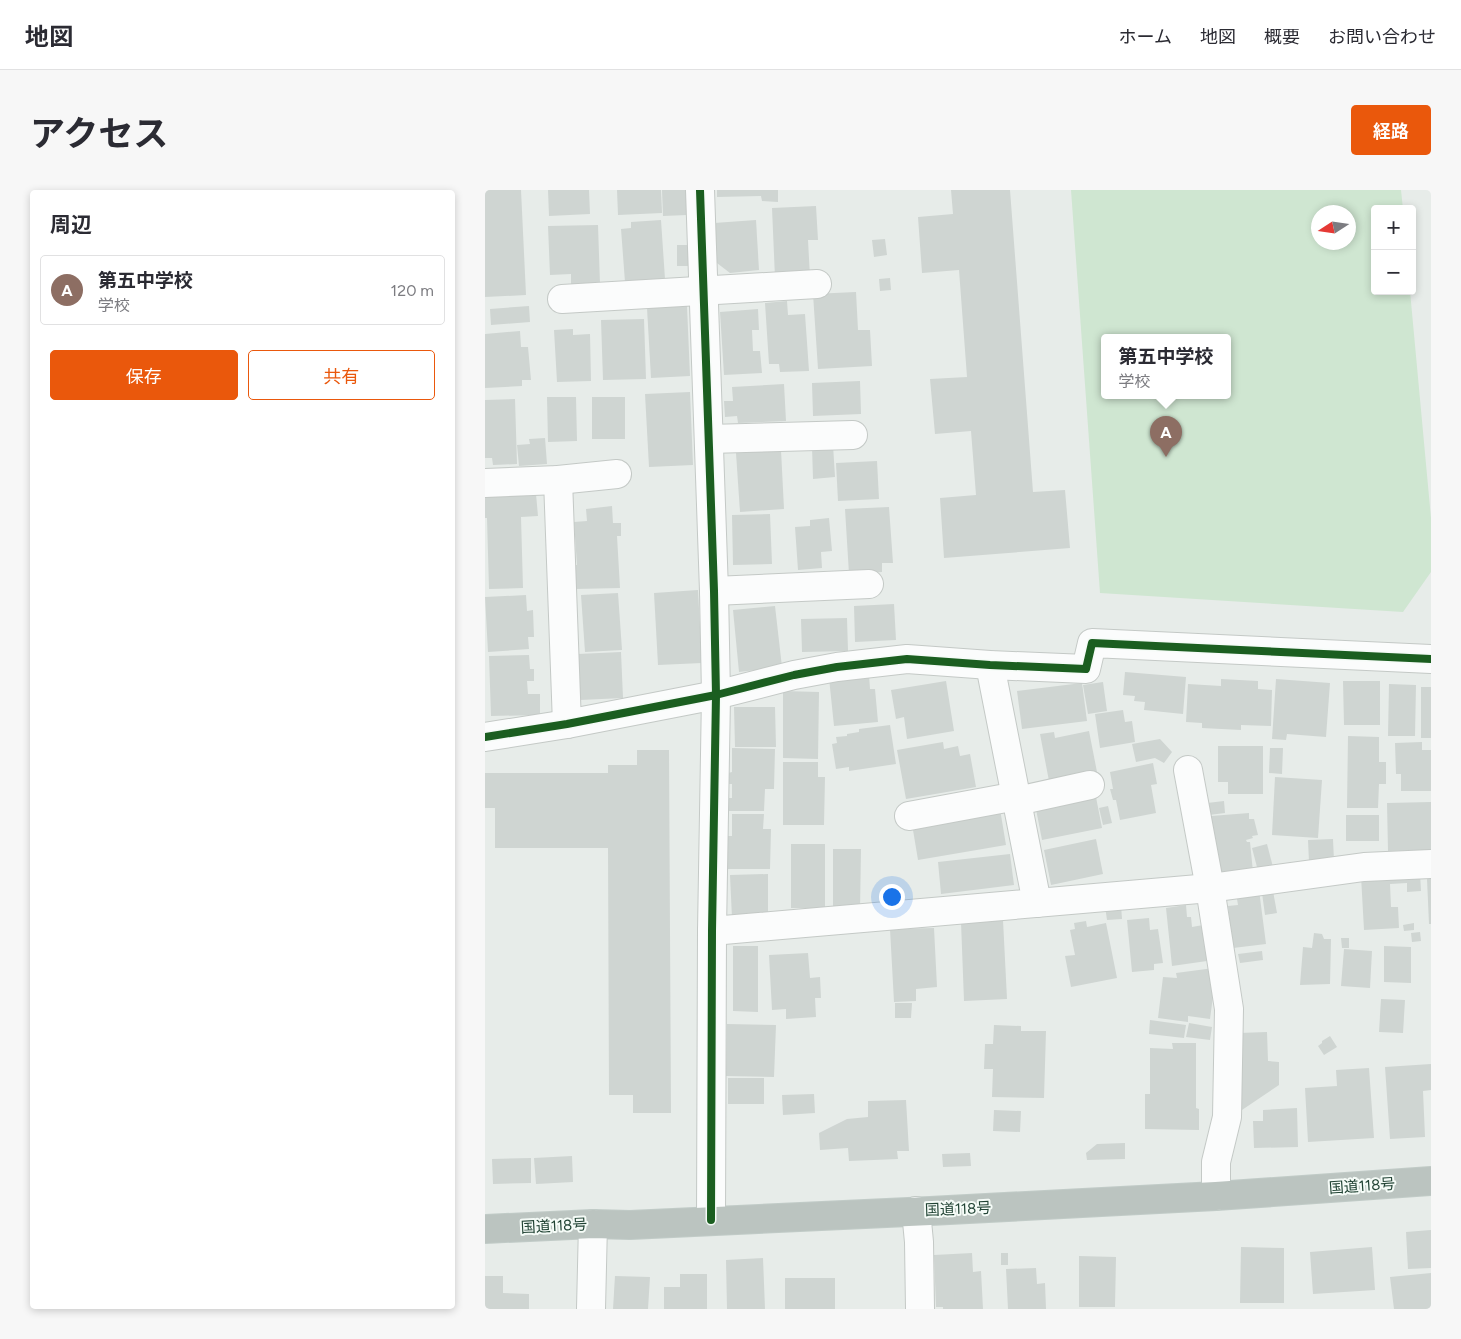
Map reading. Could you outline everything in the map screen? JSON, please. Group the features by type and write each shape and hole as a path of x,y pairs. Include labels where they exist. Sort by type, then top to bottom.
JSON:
{"highway":[{"name":"国道118号","path":"485,1229 930,1211 1216,1196 1431,1181"}],"street":[{"path":"700,190 714,591 711,1220"},
{"path":"562,298 817,284"},
{"path":"709,439 853,435"},
{"path":"485,482 558,480 617,474"},
{"path":"558,480 567,724"},
{"path":"714,591 869,584"},
{"path":"485,738 715,695 828,668 907,659 990,665 1086,668 1092,643 1431,659"},
{"path":"990,665 1037,903"},
{"path":"1188,770 1210,888 1229,1009 1227,1117 1216,1162 1216,1196"},
{"path":"909,816 1090,785"},
{"path":"713,931 1210,888 1364,868 1431,864"},
{"path":"916,1211 919,1242 920,1309"},
{"path":"591,1309 593,1224"}],"green space":[{"path":"1071,190 1401,190 1403,205 1371,205 1371,295 1410,295 1431,518 1431,572 1403,612 1100,593"}],"building":[{"path":"485,190 521,190 526,295 485,297"},
{"path":"548,190 589,190 590,214 549,216"},
{"path":"617,190 661,190 662,213 618,215"},
{"path":"662,190 686,190 687,215 663,216"},
{"path":"717,190 778,190 778,202 762,201 761,196 717,197"},
{"path":"951,190 1010,190 1033,492 1065,490 1070,548 944,558 940,498 976,495 971,431 935,434 930,379 967,377 959,270 922,273 918,217 953,214"},
{"path":"816,206 818,240 808,240 810,277 775,278 772,208"},
{"path":"661,220 665,279 625,282 621,229 631,228 631,222"},
{"path":"756,220 759,270 730,273 717,263 714,223"},
{"path":"598,225 600,284 571,285 571,274 550,275 548,226"},
{"path":"885,239 887,255 874,257 872,240"},
{"path":"677,245 689,245 689,266 677,266"},
{"path":"890,278 891,290 880,291 879,279"},
{"path":"856,292 858,330 870,330 872,366 818,369 813,294"},
{"path":"787,301 788,315 805,314 809,371 780,372 779,364 769,364 765,303"},
{"path":"529,306 530,322 491,325 490,309"},
{"path":"687,306 690,376 651,378 647,308"},
{"path":"758,309 759,330 752,330 753,351 760,351 762,373 724,375 720,312"},
{"path":"644,319 646,379 603,380 601,320"},
{"path":"573,329 573,335 590,334 591,381 557,382 554,330"},
{"path":"520,331 521,347 528,347 531,380 522,380 522,386 485,388 485,334"},
{"path":"860,381 861,414 813,416 812,383"},
{"path":"784,384 786,421 738,423 737,416 725,417 724,401 733,401 732,387"},
{"path":"690,392 693,465 649,467 645,394"},
{"path":"547,397 576,397 577,441 548,442"},
{"path":"592,397 625,397 625,439 592,439"},
{"path":"515,399 517,464 493,465 492,458 485,458 485,400"},
{"path":"545,438 547,464 519,466 517,445 530,444 529,439"},
{"path":"833,445 835,477 813,479 812,446"},
{"path":"781,450 784,509 740,512 736,453"},
{"path":"877,461 879,499 838,501 836,463"},
{"path":"536,494 538,516 521,517 523,588 489,589 485,496"},
{"path":"612,506 613,523 621,523 621,536 617,536 620,588 575,589 574,565 577,565 574,522 587,521 586,509"},
{"path":"889,507 893,563 882,563 882,572 849,574 845,509"},
{"path":"770,514 772,564 733,565 732,515"},
{"path":"829,518 832,551 821,552 822,568 798,570 795,527 810,526 810,520"},
{"path":"698,590 702,663 658,665 654,593"},
{"path":"618,593 622,650 585,652 581,595"},
{"path":"526,595 527,611 533,610 534,637 528,637 529,649 488,652 485,597"},
{"path":"894,604 896,640 855,642 854,606"},
{"path":"775,606 782,667 739,672 733,610"},
{"path":"847,618 848,651 802,652 801,619"},
{"path":"621,652 623,698 580,700 578,654"},
{"path":"529,655 530,669 534,669 534,681 527,681 528,694 540,694 540,715 491,716 489,656"},
{"path":"1125,672 1186,677 1183,714 1144,710 1145,702 1134,701 1135,696 1123,695"},
{"path":"869,675 870,689 875,689 878,722 834,726 829,678"},
{"path":"1221,679 1258,681 1258,689 1272,690 1271,726 1241,725 1241,730 1202,728 1202,723 1186,722 1188,684 1221,686"},
{"path":"1276,679 1330,683 1326,737 1287,734 1286,740 1272,739"},
{"path":"946,681 954,731 907,739 904,717 896,719 891,690"},
{"path":"1343,681 1380,681 1380,725 1344,725"},
{"path":"1103,682 1107,711 1088,714 1083,685"},
{"path":"1082,683 1087,721 1022,729 1017,691"},
{"path":"1389,684 1416,685 1415,736 1388,736"},
{"path":"1421,687 1431,687 1431,738 1421,738"},
{"path":"783,691 819,692 818,759 783,758"},
{"path":"734,707 775,707 776,747 735,747"},
{"path":"1123,710 1125,722 1132,721 1135,742 1100,748 1095,714"},
{"path":"890,725 896,764 849,771 849,767 836,769 832,744 837,743 836,737 859,732 859,729"},
{"path":"1089,731 1097,772 1049,781 1040,734 1054,732 1055,738"},
{"path":"1348,736 1379,737 1379,762 1386,762 1386,784 1379,784 1378,808 1347,808"},
{"path":"1160,739 1172,752 1164,763 1155,758 1136,762 1132,744"},
{"path":"943,742 944,749 958,746 960,756 970,754 976,787 906,799 897,750"},
{"path":"1422,742 1422,750 1431,750 1431,791 1401,791 1401,774 1396,774 1395,743"},
{"path":"1218,746 1263,746 1263,794 1228,794 1228,782 1218,782"},
{"path":"732,748 775,749 774,789 765,789 764,811 728,811 728,798 732,798 732,784 728,784 728,773 732,772"},
{"path":"1270,748 1283,748 1282,774 1269,773"},
{"path":"637,750 669,750 671,1113 633,1113 633,1095 609,1095 608,848 495,848 495,808 485,808 485,773 608,773 608,765 637,765"},
{"path":"783,762 818,762 818,777 825,777 824,825 783,825"},
{"path":"1153,763 1157,784 1151,785 1156,813 1120,820 1116,800 1113,800 1110,789 1113,789 1110,772"},
{"path":"1275,777 1322,780 1318,838 1272,835"},
{"path":"1095,792 1102,828 1042,840 1035,804"},
{"path":"1224,801 1225,813 1209,815 1207,803"},
{"path":"1431,802 1431,850 1388,851 1387,803"},
{"path":"1108,806 1112,823 1103,825 1099,808"},
{"path":"1000,809 1006,845 918,860 912,824"},
{"path":"1249,813 1249,819 1254,819 1258,835 1246,840 1250,842 1253,872 1219,876 1211,816"},
{"path":"732,814 764,814 763,829 771,829 770,869 728,869 728,836 732,836"},
{"path":"1346,815 1379,815 1379,841 1346,841"},
{"path":"1096,839 1103,874 1051,885 1044,850"},
{"path":"1333,839 1334,861 1309,862 1308,840"},
{"path":"791,844 825,844 825,908 791,908"},
{"path":"1267,844 1273,867 1258,871 1252,848"},
{"path":"833,849 861,849 860,911 833,911"},
{"path":"1010,854 1014,885 941,894 938,862"},
{"path":"1420,873 1421,891 1407,892 1407,883 1390,884 1391,907 1398,907 1399,928 1364,930 1361,876"},
{"path":"768,874 768,918 732,918 730,875"},
{"path":"1427,879 1431,879 1431,924 1429,924"},
{"path":"1259,890 1266,944 1233,948 1228,906 1238,905 1236,893"},
{"path":"1273,891 1277,913 1265,915 1262,893"},
{"path":"1121,905 1122,919 1107,920 1105,906"},
{"path":"1186,905 1187,917 1191,917 1192,927 1203,925 1207,961 1172,966 1166,908"},
{"path":"1149,918 1150,930 1158,929 1163,963 1154,964 1154,970 1132,972 1127,920"},
{"path":"1003,920 1007,999 964,1001 961,922"},
{"path":"1086,921 1087,927 1106,923 1117,978 1071,987 1065,956 1075,955 1070,930 1075,929 1074,923"},
{"path":"1414,923 1414,930 1404,931 1403,925"},
{"path":"934,928 937,987 916,989 916,1001 894,1002 890,929"},
{"path":"1420,932 1421,941 1412,942 1411,933"},
{"path":"1314,933 1322,934 1324,939 1331,939 1330,984 1300,985 1303,947 1312,948"},
{"path":"1341,938 1349,938 1349,948 1342,948"},
{"path":"733,946 758,946 758,1012 733,1011"},
{"path":"1384,946 1411,947 1411,983 1384,982"},
{"path":"1344,949 1372,951 1370,988 1341,986"},
{"path":"1262,951 1263,960 1240,963 1238,954"},
{"path":"808,953 810,978 820,977 821,998 815,998 816,1017 786,1019 786,1009 772,1010 769,955"},
{"path":"1214,968 1215,981 1210,1019 1188,1016 1188,1022 1158,1018 1163,977 1177,978 1176,973"},
{"path":"1381,999 1405,1000 1403,1033 1379,1032"},
{"path":"895,1003 912,1003 911,1018 895,1018"},
{"path":"1150,1020 1186,1025 1184,1038 1149,1034"},
{"path":"1189,1023 1212,1027 1210,1040 1186,1037"},
{"path":"727,1024 776,1025 774,1077 726,1076"},
{"path":"994,1025 1021,1026 1021,1031 1046,1031 1044,1098 992,1097 993,1069 984,1069 985,1044 993,1044"},
{"path":"1267,1032 1268,1061 1279,1062 1279,1085 1239,1112 1239,1033"},
{"path":"1330,1036 1337,1047 1324,1055 1318,1046"},
{"path":"1172,1043 1196,1043 1196,1108 1199,1109 1199,1130 1145,1129 1145,1094 1150,1094 1150,1048 1173,1049"},
{"path":"1431,1064 1431,1090 1423,1091 1425,1137 1390,1139 1385,1067"},
{"path":"1369,1068 1374,1138 1308,1142 1305,1088 1337,1086 1336,1070"},
{"path":"728,1078 764,1078 764,1104 728,1104"},
{"path":"814,1094 815,1113 783,1115 782,1095"},
{"path":"906,1100 909,1151 897,1151 898,1159 849,1161 848,1148 820,1150 819,1133 847,1119 868,1117 868,1101"},
{"path":"1297,1108 1298,1147 1254,1148 1253,1121 1263,1121 1263,1110"},
{"path":"994,1110 1021,1111 1020,1132 993,1131"},
{"path":"1125,1143 1125,1159 1087,1160 1086,1153 1097,1144"},
{"path":"970,1153 971,1166 943,1167 942,1154"},
{"path":"572,1156 573,1182 536,1184 534,1158"},
{"path":"531,1158 531,1183 493,1184 492,1159"},
{"path":"1431,1230 1431,1268 1408,1269 1406,1232"},
{"path":"1241,1247 1284,1248 1284,1303 1240,1303"},
{"path":"1372,1247 1375,1290 1313,1294 1310,1252"},
{"path":"972,1253 973,1272 981,1271 983,1309 943,1309 943,1307 936,1307 934,1255"},
{"path":"1001,1253 1008,1253 1008,1265 1001,1265"},
{"path":"1079,1256 1116,1257 1115,1307 1079,1307"},
{"path":"763,1258 765,1309 727,1309 726,1260"},
{"path":"1036,1268 1037,1284 1045,1283 1046,1309 1008,1309 1006,1269"},
{"path":"1431,1273 1431,1309 1394,1309 1390,1277"},
{"path":"680,1274 707,1274 707,1309 664,1309 664,1287 680,1287"},
{"path":"485,1276 503,1276 503,1293 529,1294 529,1309 485,1309"},
{"path":"615,1276 650,1277 648,1309 613,1309"},
{"path":"785,1278 835,1278 835,1309 785,1309"}],"cycle path":[{"path":"700,190 716,695 712,931 711,1220"},
{"path":"485,737 567,724 716,695 794,675 837,667 907,659 1086,669 1092,643 1431,659"}],"place":[{"name":"第五中学校","path":"1166,457"}]}
